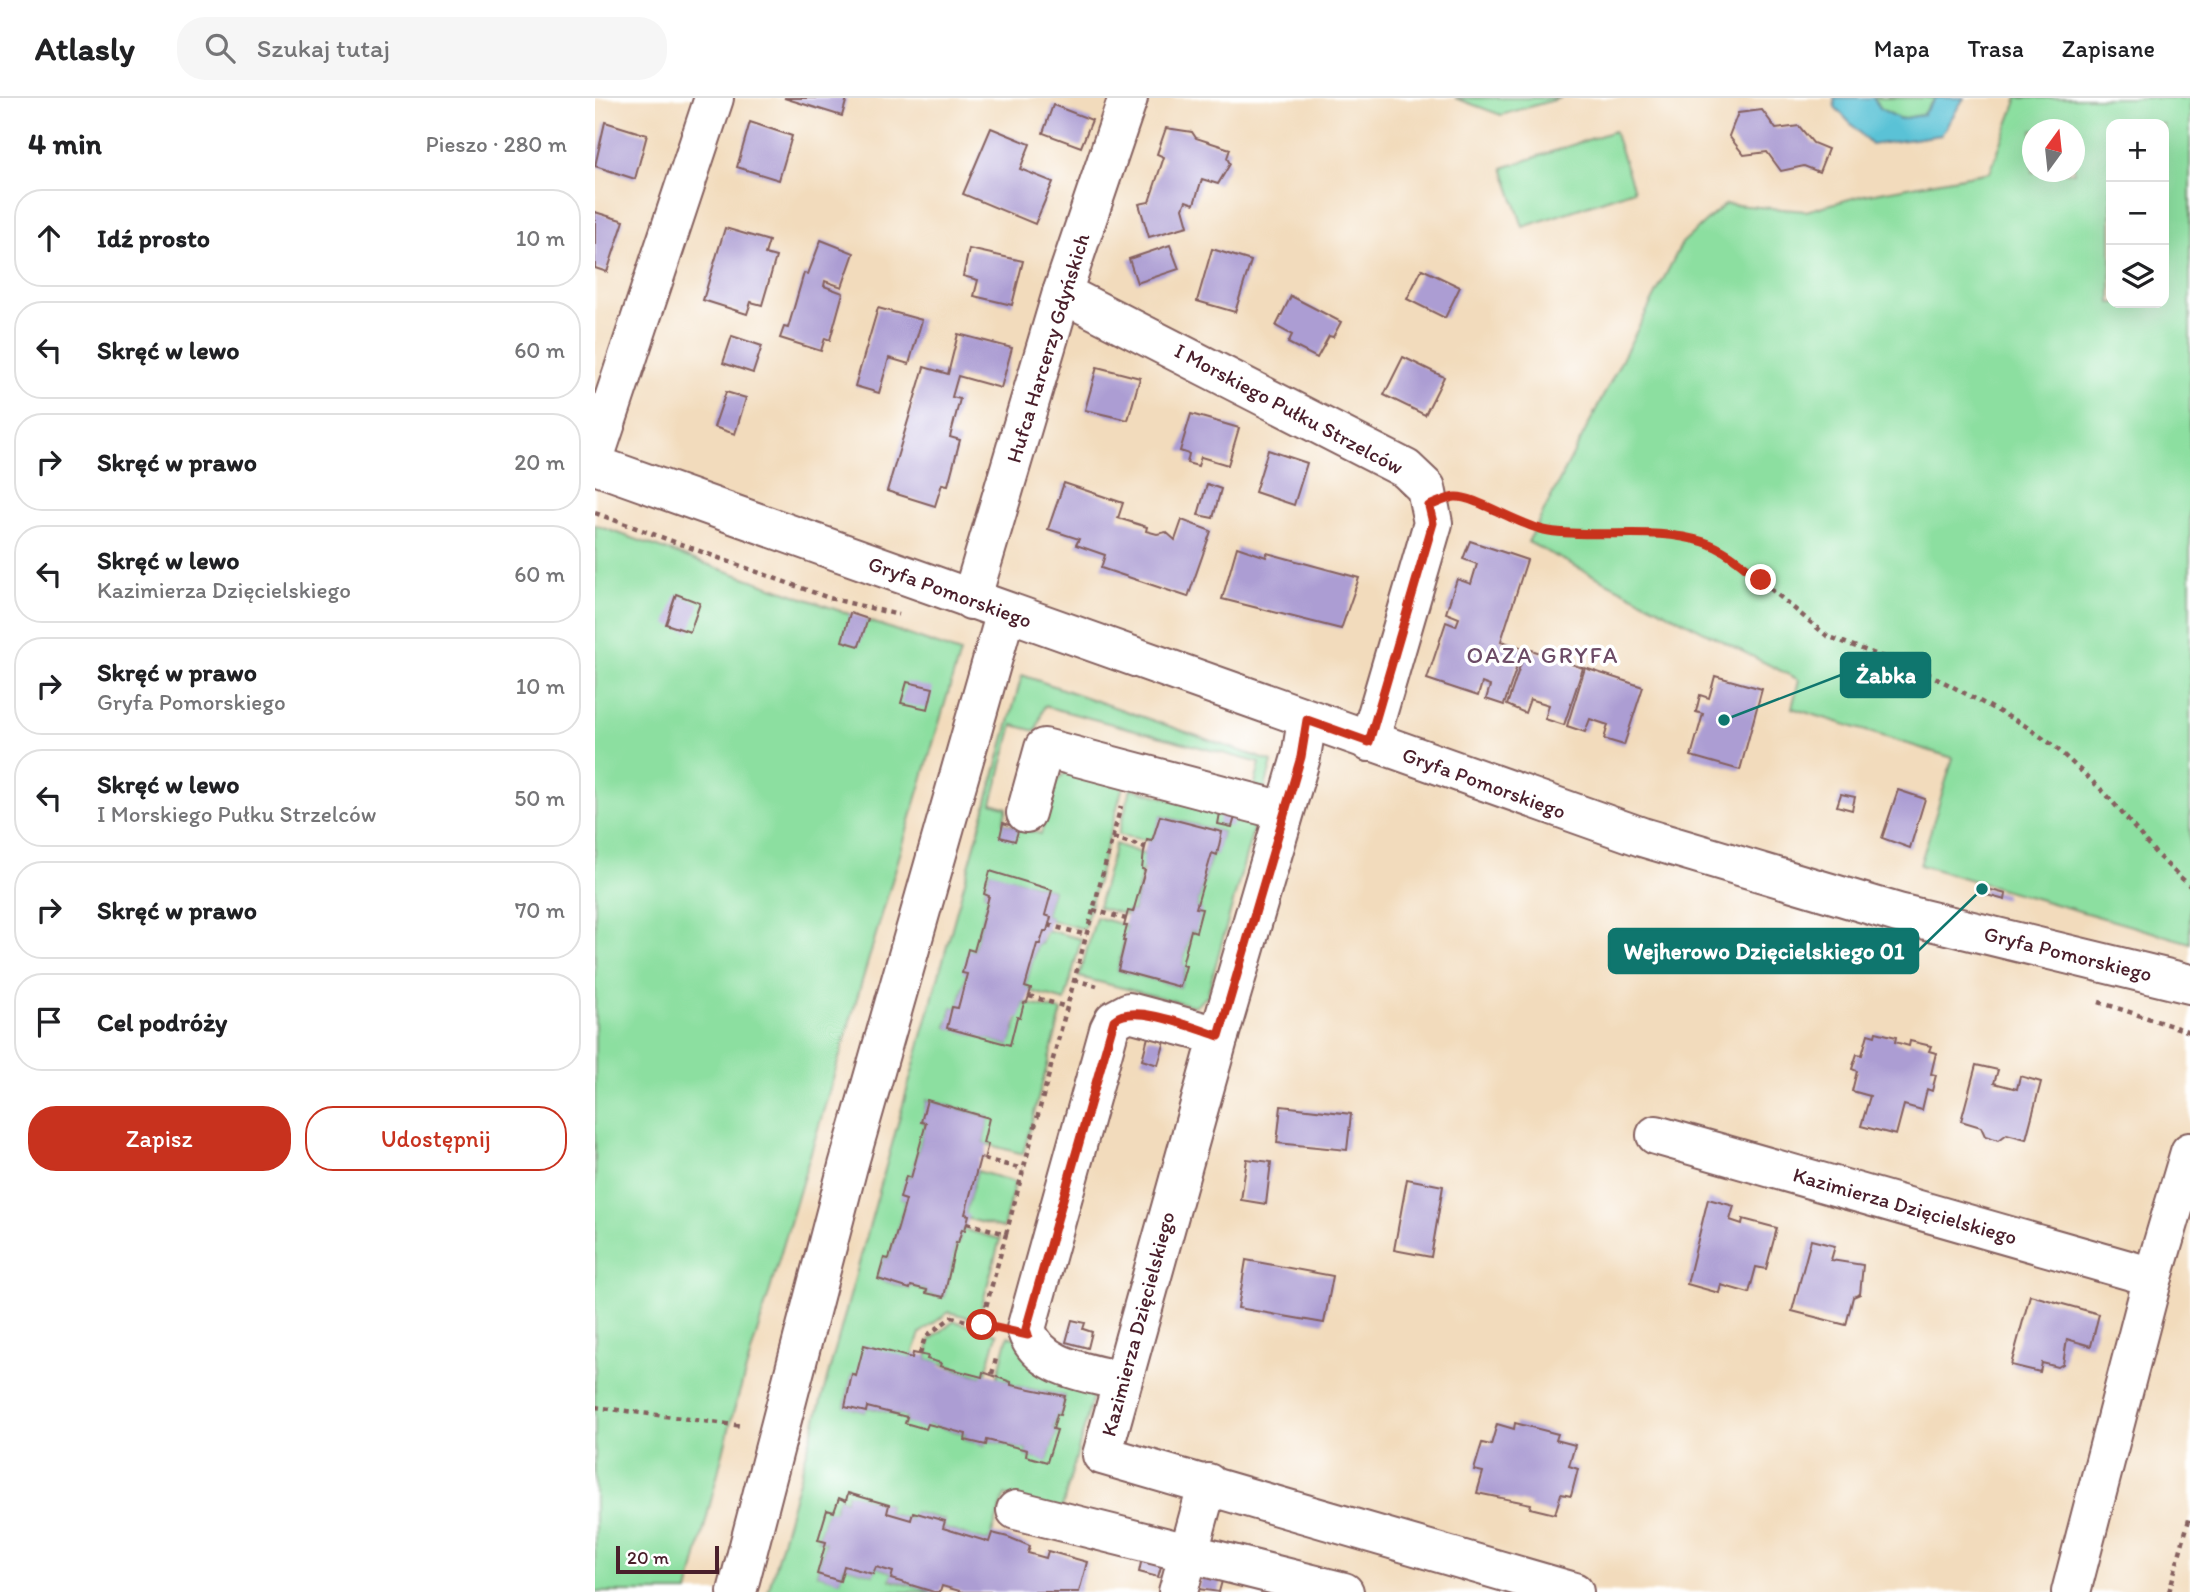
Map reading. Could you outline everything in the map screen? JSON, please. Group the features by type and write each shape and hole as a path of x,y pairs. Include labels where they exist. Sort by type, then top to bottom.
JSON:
{"street":[{"path":"595,456 714,98"},
{"name":"Hufca Harcerzy Gdyńskich","path":"971,600 1062,293 1128,98"},
{"name":"I Morskiego Pułku Strzelców","path":"1062,293 1406,469 1426,488 1433,523 1369,742"},
{"name":"Gryfa Pomorskiego","path":"595,466 1566,812 1790,883 2190,984"},
{"path":"737,1592 848,1166 1006,612"},
{"name":"Kazimierza Dzięcielskiego","path":"1307,720 1301,757 1219,1036 1102,1455 1208,1483 1574,1592"},
{"path":"1026,813 1044,748 1285,811"},
{"path":"1121,1381 1053,1362 1038,1353 1026,1329 1114,1020 1120,1014 1139,1013 1219,1036"},
{"name":"Kazimierza Dzięcielskiego","path":"1656,1135 2153,1277"},
{"path":"2070,1592 2153,1277 2190,1152"},
{"path":"1178,1592 1208,1483"},
{"path":"1016,1510 1344,1592"}],"path":[{"path":"1429,506 1454,497 1470,499 1513,521 1551,532 1672,535 1705,542 1730,555 1827,636 1940,679 2024,725 2054,746 2106,794 2158,856 2190,886"},
{"path":"982,1325 1131,771"},
{"path":"1113,838 1145,847"},
{"path":"1093,910 1126,919"},
{"path":"1048,925 1087,935"},
{"path":"1075,980 1109,989"},
{"path":"1029,996 1067,1007"},
{"path":"984,1159 1023,1169"},
{"path":"967,1223 1006,1234"},
{"path":"920,1354 925,1337 952,1317 1028,1335"},
{"path":"595,1407 746,1426 748,1419"},
{"path":"2169,1592 2190,1516"}],"green space":[{"path":"1455,98 1561,98 1501,115"},
{"path":"1873,98 1936,98 1922,115 1900,119 1881,109"},
{"path":"2018,98 2190,98 2190,943 1920,865 1953,758 1792,708 1799,680 1528,542 1682,243 1725,204 1806,211 1864,195 1990,172"},
{"path":"1614,131 1634,190 1523,227 1503,168"},
{"path":"595,525 960,653 732,1417 688,1592 595,1592"},
{"path":"1022,675 1272,762 1265,789 1254,788 1260,763 1044,706 1036,731 1013,725 992,803 1007,808 1003,823 1041,834 1055,782 1066,772 1123,786 1084,929 1050,920 1050,917 1045,915 1052,890 990,872 984,894 989,896 974,951 969,950 967,974 958,1008 952,1007 947,1027 1009,1045 1024,1003 1062,1011 1023,1154 983,1143 989,1117 927,1100 922,1122 926,1123 911,1178 907,1176 901,1198 906,1200 889,1259 884,1258 878,1279 909,1289 911,1286 927,1290 926,1293 944,1297 956,1243 962,1229 1000,1239 978,1320 949,1312 920,1333 912,1358 852,1375 845,1406 865,1412 867,1407 907,1417 905,1423 928,1424 966,1434 965,1440 985,1445 987,1440 1027,1450 1026,1456 1047,1461 1057,1430 1053,1429 1057,1414 1060,1415 1065,1396 1011,1385 1011,1382 997,1378 1008,1336 1014,1338 1094,1392 1061,1512 1005,1495 989,1542 943,1528 944,1520 914,1512 911,1520 887,1513 889,1505 848,1494 846,1501 839,1498 834,1512 827,1511 818,1540 826,1542 817,1574 840,1580 844,1566 873,1574 876,1567 893,1572 891,1580 934,1592 768,1592"},
{"path":"1131,788 1255,823 1207,996 1195,1006 1079,977 1096,917 1127,926 1118,970 1180,987 1186,968 1182,965 1191,930 1195,932 1201,909 1196,908 1212,853 1216,854 1222,832 1161,816 1152,841 1118,835"},
{"path":"1115,844 1146,855 1133,912 1128,911 1127,915 1098,907"},
{"path":"1047,930 1081,939 1065,1001 1030,991 1025,987 1037,944 1041,944"},
{"path":"977,1171 1015,1182 1003,1228 968,1219 965,1214"},
{"path":"954,1321 997,1334 986,1373 982,1377 927,1359 930,1340"}],"water":[{"path":"1834,98 1873,98 1881,109 1900,119 1922,115 1936,98 1964,98 1941,135 1871,145 1835,107"}],"building":[{"path":"784,98 847,98 842,116"},
{"path":"1053,105 1092,120 1081,147 1043,133"},
{"path":"1762,110 1776,129 1799,126 1813,143 1828,149 1819,172 1804,166 1781,171 1767,152 1744,155 1729,136 1738,113"},
{"path":"605,122 647,135 635,179 595,166"},
{"path":"750,122 792,136 779,180 737,167"},
{"path":"991,128 1030,144 1020,169 1053,182 1035,224 963,194"},
{"path":"1166,128 1192,132 1196,138 1230,149 1227,158 1230,164 1218,184 1202,179 1194,204 1186,201 1183,208 1188,226 1149,237 1139,204 1149,202 1164,157 1157,154"},
{"path":"595,212 624,221 607,272 595,268"},
{"path":"725,228 769,241 765,254 776,257 762,305 751,302 747,314 703,300"},
{"path":"821,240 854,253 842,287 825,281 824,286 843,293 830,340 825,338 821,351 780,338 784,327 788,328 804,273 808,274"},
{"path":"1170,245 1179,269 1137,283 1129,259"},
{"path":"969,249 1023,261 1012,305 974,296 978,280 963,276"},
{"path":"1212,249 1251,261 1235,312 1197,301"},
{"path":"1422,269 1460,287 1445,318 1407,299"},
{"path":"1291,296 1341,322 1333,337 1329,336 1317,358 1288,343 1292,335 1276,326"},
{"path":"878,308 922,320 909,364 889,358 879,393 855,386"},
{"path":"958,334 1012,348 1001,388 958,376 952,397 960,399 950,437 960,440 948,485 942,484 935,506 887,491 924,367 948,374"},
{"path":"732,336 762,346 753,373 723,363"},
{"path":"1403,357 1444,377 1425,415 1384,395"},
{"path":"1097,367 1140,378 1128,420 1085,410"},
{"path":"726,392 746,398 735,434 714,427"},
{"path":"1191,414 1239,428 1228,465 1201,457 1198,466 1187,463 1189,454 1180,451"},
{"path":"1268,450 1307,463 1294,505 1255,492"},
{"path":"1064,483 1123,503 1118,518 1147,527 1146,531 1157,534 1166,532 1175,540 1182,520 1211,531 1188,597 1101,568 1105,555 1076,545 1079,539 1048,529"},
{"path":"1207,484 1221,489 1213,518 1198,515"},
{"path":"1470,541 1527,560 1501,641 1523,648 1504,705 1486,699 1490,686 1482,683 1478,696 1427,679 1446,622 1456,626 1459,618 1446,613 1457,579 1471,584 1477,564 1463,559"},
{"path":"1237,547 1266,557 1267,553 1359,578 1341,629 1222,599"},
{"path":"676,594 700,603 690,632 666,624"},
{"path":"850,613 868,619 859,646 842,641"},
{"path":"1526,648 1583,668 1564,725 1545,719 1549,705 1530,699 1525,713 1507,705"},
{"path":"1585,668 1643,687 1624,745 1604,739 1608,725 1590,719 1585,732 1567,726"},
{"path":"1715,676 1762,689 1740,770 1691,756 1703,714 1696,712 1700,695 1709,698"},
{"path":"907,682 933,688 928,709 901,703"},
{"path":"1898,790 1925,799 1910,848 1882,838"},
{"path":"1841,794 1855,797 1852,810 1837,806"},
{"path":"1220,813 1235,817 1232,827 1218,824"},
{"path":"1160,816 1222,832 1217,855 1212,853 1196,908 1202,909 1196,932 1191,930 1182,965 1186,966 1180,987 1118,970 1128,911 1133,912 1145,870 1142,869 1147,840 1152,841"},
{"path":"1003,823 1019,828 1015,841 1000,837"},
{"path":"990,871 1052,890 1045,915 1051,917 1047,931 1044,931 1040,944 1037,944 1025,987 1031,989 1020,1018 1017,1017 1010,1045 947,1028 952,1007 958,1008 967,974 962,973 968,949 974,951 989,896 984,894"},
{"path":"1984,888 2006,894 2005,900 1983,894"},
{"path":"1876,1032 1896,1037 1895,1042 1909,1046 1910,1041 1931,1046 1929,1051 1936,1053 1931,1074 1936,1075 1932,1091 1927,1089 1922,1110 1904,1105 1896,1135 1861,1126 1870,1096 1852,1091 1857,1071 1852,1069 1857,1054 1862,1055 1868,1034 1875,1036"},
{"path":"1148,1037 1165,1041 1158,1065 1142,1060"},
{"path":"1976,1065 1998,1070 1994,1083 2017,1089 2020,1076 2041,1082 2026,1139 2007,1134 1999,1140 1985,1136 1981,1127 1961,1121"},
{"path":"927,1100 989,1118 983,1143 988,1144 984,1159 980,1158 965,1214 969,1215 965,1230 962,1229 956,1243 944,1297 926,1293 927,1290 911,1286 910,1289 878,1279 884,1258 889,1259 906,1200 900,1198 906,1176 911,1178 926,1123 921,1122"},
{"path":"1281,1106 1351,1114 1347,1150 1277,1143"},
{"path":"1247,1159 1271,1162 1266,1204 1241,1200"},
{"path":"1407,1179 1443,1186 1431,1257 1394,1250"},
{"path":"1708,1199 1734,1206 1730,1220 1742,1224 1743,1219 1777,1228 1766,1269 1756,1267 1749,1293 1721,1285 1719,1293 1687,1284"},
{"path":"1811,1240 1835,1246 1831,1260 1863,1265 1860,1294 1853,1297 1846,1325 1792,1311"},
{"path":"1246,1260 1333,1276 1324,1323 1238,1308"},
{"path":"2030,1295 2099,1314 2091,1346 2067,1339 2063,1364 2058,1367 2042,1363 2040,1372 2011,1365"},
{"path":"1072,1320 1085,1323 1083,1329 1092,1332 1088,1348 1066,1342"},
{"path":"864,1345 912,1358 913,1353 928,1356 927,1359 941,1363 940,1366 982,1377 983,1372 1011,1382 1011,1385 1065,1396 1060,1415 1057,1414 1053,1429 1057,1430 1047,1462 1026,1456 1027,1450 987,1440 986,1445 965,1440 966,1434 928,1424 926,1429 905,1423 907,1417 867,1407 866,1412 845,1407 852,1374 856,1376"},
{"path":"1515,1423 1558,1434 1556,1440 1575,1445 1569,1466 1578,1469 1571,1496 1561,1494 1555,1514 1530,1508 1531,1504 1477,1493 1483,1472 1474,1470 1482,1443 1491,1445 1497,1424 1514,1429"},
{"path":"848,1493 889,1505 887,1513 911,1520 913,1512 945,1521 943,1528 989,1542 992,1533 1030,1546 1028,1553 1046,1558 1048,1551 1087,1562 1079,1592 963,1592 942,1586 940,1592 934,1592 891,1579 893,1572 876,1567 873,1574 844,1566 840,1581 817,1574 826,1542 818,1540 827,1510 834,1512 839,1498 846,1501"},
{"path":"1142,1558 1162,1563 1158,1577 1139,1572"},
{"path":"1201,1576 1222,1581 1219,1592 1198,1589"}],"place":[{"name":"Żabka","path":"1724,720"},
{"name":"Wejherowo Dzięcielskiego 01","path":"1982,889"}],"district":[{"name":"OAZA GRYFA","path":"1543,655"}],"route":[{"path":"982,1325 1013,1334 1028,1335 1026,1329 1114,1020 1120,1014 1139,1013 1219,1036 1301,757 1307,720 1369,742 1433,523 1429,506 1454,497 1470,499 1513,521 1551,532 1672,535 1705,542 1730,555 1761,580"}]}
